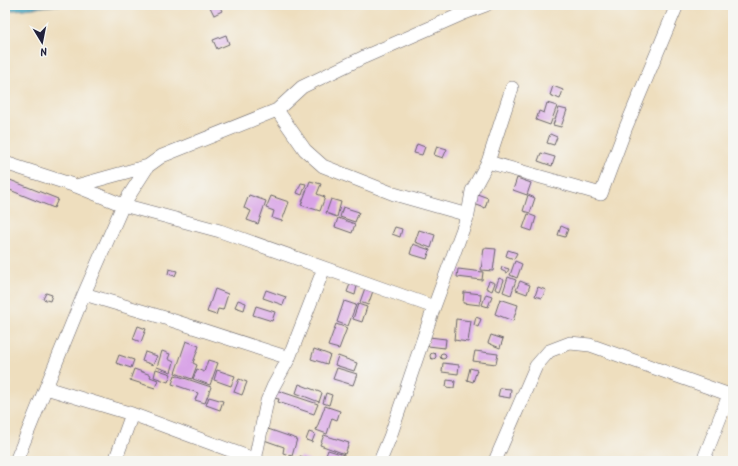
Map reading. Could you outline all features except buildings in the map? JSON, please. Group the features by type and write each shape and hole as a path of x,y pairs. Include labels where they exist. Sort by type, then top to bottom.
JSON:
{"street":[{"path":"76,186 148,166 162,156 277,110 302,87 378,51 486,5"},
{"path":"488,162 601,194 626,127 677,5"},
{"path":"380,461 390,437 434,307 468,215 472,191 488,162 512,88"},
{"path":"277,110 305,150 323,166 394,194 468,215"},
{"path":"5,163 76,186 124,205 220,231 434,307"},
{"path":"16,461 84,294 124,205 148,166"},
{"path":"46,388 132,414 257,460 267,401 289,358 324,268"},
{"path":"84,294 165,318 289,358"},
{"path":"495,461 536,366 549,351 570,343 590,345 731,395 703,461"},
{"path":"116,461 132,414"}],"water":[{"path":"5,5 60,5 5,11"}]}
